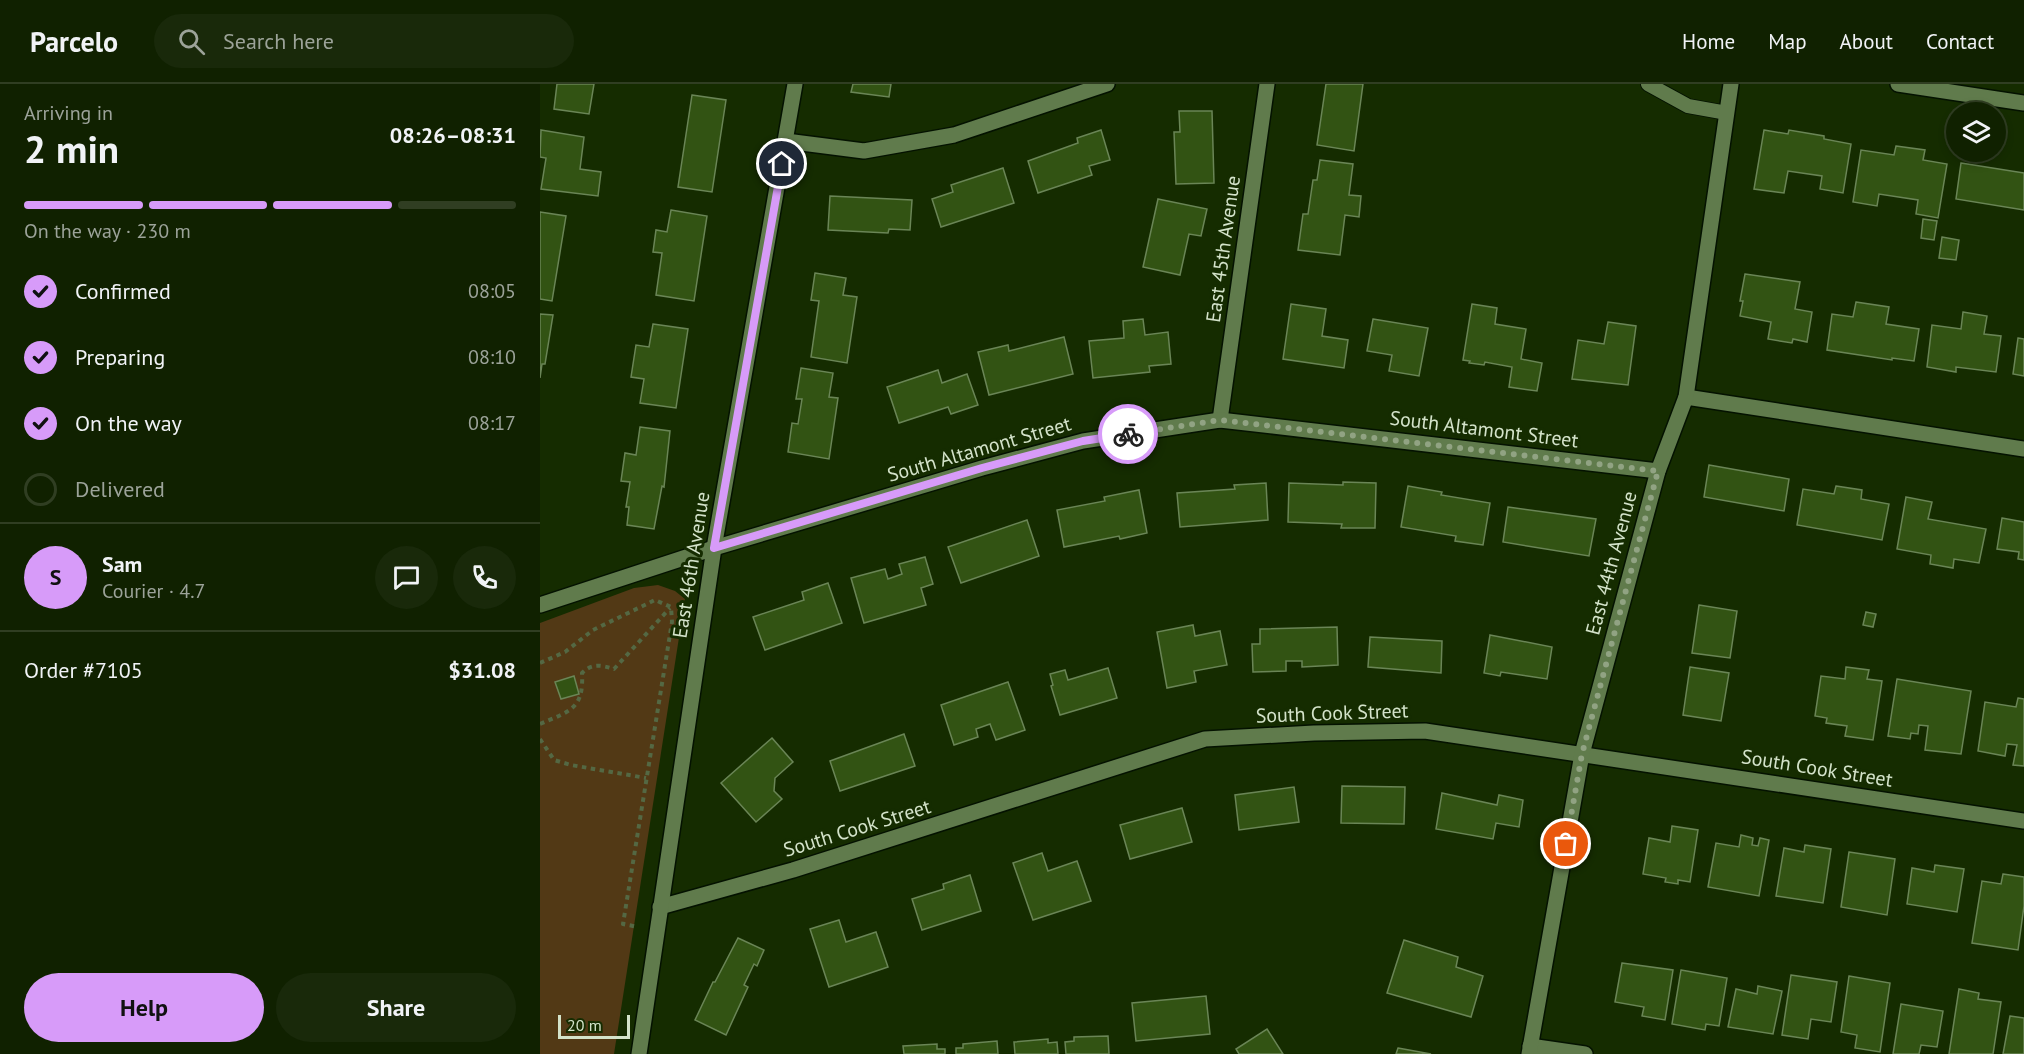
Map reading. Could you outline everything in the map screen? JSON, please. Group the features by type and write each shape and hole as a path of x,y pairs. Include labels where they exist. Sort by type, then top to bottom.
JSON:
{"street":[{"name":"East 46th Avenue","path":"639,1054 714,548 795,84"},
{"path":"786,141 864,151 954,135 1107,84"},
{"name":"East 45th Avenue","path":"1220,420 1267,84"},
{"name":"East 44th Avenue","path":"1530,1050 1582,754 1658,471 1686,397 1731,84"},
{"path":"1898,84 2024,103"},
{"path":"1686,397 2024,449"},
{"name":"South Altamont Street","path":"540,605 714,548 982,468 1083,441 1220,420 1658,471"},
{"name":"South Cook Street","path":"660,907 793,870 1205,739 1314,733 1425,732 2024,820"},
{"path":"1530,1050 1585,1054"}],"lane":[{"path":"1648,84 1688,106 1727,113"}],"path":[{"path":"540,663 566,652 593,630 655,600 671,607"},
{"path":"540,724 574,707 580,698 582,673 589,666 602,665 614,669 671,607"},
{"path":"657,930 623,924 672,622 671,607"},
{"path":"540,740 554,760 646,778"}],"shaded area":[{"path":"658,585 675,591 685,599 614,1054 540,1054 540,623 634,588"}],"building":[{"path":"557,84 594,84 589,114 554,109"},
{"path":"853,84 891,84 889,97 851,92"},
{"path":"1326,84 1363,84 1354,151 1317,145"},
{"path":"692,95 726,100 712,192 678,187"},
{"path":"1179,111 1212,111 1214,183 1176,184 1174,132 1180,132"},
{"path":"541,130 584,137 580,169 601,172 598,196 541,189 546,158 540,157"},
{"path":"1101,130 1110,160 1089,166 1092,175 1038,193 1028,161 1078,143 1077,138"},
{"path":"1764,130 1788,134 1789,130 1824,136 1824,139 1851,144 1843,193 1820,189 1822,176 1788,171 1784,193 1754,189"},
{"path":"1896,146 1925,150 1923,160 1947,164 1938,218 1916,214 1918,200 1879,194 1877,206 1853,202 1861,150 1894,155"},
{"path":"1320,160 1353,164 1349,195 1361,196 1359,217 1345,215 1340,255 1298,250 1303,214 1308,214 1313,180 1317,180"},
{"path":"1961,163 2024,173 2024,210 1956,199"},
{"path":"1003,168 1014,203 941,227 932,199 953,192 951,185"},
{"path":"830,196 912,200 910,230 889,229 888,233 828,230"},
{"path":"1158,199 1207,209 1201,236 1189,234 1180,275 1143,267"},
{"path":"671,210 707,216 694,301 656,295 662,253 653,252 656,230 667,232"},
{"path":"540,212 566,216 552,301 540,299"},
{"path":"1923,219 1937,221 1934,240 1921,238"},
{"path":"1942,237 1959,240 1956,260 1939,258"},
{"path":"815,273 846,278 843,295 857,297 847,363 811,357 819,301 811,300"},
{"path":"1745,274 1800,282 1795,309 1812,312 1807,342 1793,339 1792,343 1768,339 1771,322 1740,316"},
{"path":"1856,302 1889,307 1886,324 1919,329 1914,361 1827,350 1832,314 1853,317"},
{"path":"1291,304 1326,309 1322,336 1348,340 1344,368 1283,359"},
{"path":"1472,304 1497,308 1495,324 1526,329 1521,359 1542,363 1537,391 1509,387 1512,367 1485,362 1484,365 1469,363 1470,361 1463,360"},
{"path":"1963,312 1987,316 1984,334 2001,336 1996,372 1956,367 1956,372 1927,367 1932,325 1961,329"},
{"path":"540,314 553,315 545,364 542,364 540,378"},
{"path":"1143,319 1145,335 1168,332 1171,364 1149,366 1150,372 1093,378 1089,341 1124,338 1123,321"},
{"path":"1373,319 1428,328 1419,376 1389,371 1392,355 1367,351"},
{"path":"1608,322 1636,326 1628,385 1572,379 1578,340 1604,344"},
{"path":"653,324 688,329 676,408 640,403 644,379 631,377 636,345 649,347"},
{"path":"1064,337 1073,374 989,395 978,352 1008,345 1009,351"},
{"path":"2018,338 2024,339 2024,376 2013,374"},
{"path":"801,368 833,373 829,397 838,398 829,459 788,452 792,423 798,424 802,399 796,399"},
{"path":"938,370 942,383 967,374 978,405 951,414 948,407 899,423 887,387"},
{"path":"640,427 670,431 664,487 662,486 654,529 627,525 629,507 626,507 630,482 621,481 625,453 636,455"},
{"path":"1709,465 1789,479 1784,511 1704,497"},
{"path":"1343,482 1376,483 1375,528 1341,528 1342,524 1288,522 1289,483 1343,485"},
{"path":"1266,483 1268,520 1180,527 1177,493 1235,489 1234,485"},
{"path":"1408,486 1442,492 1441,495 1490,503 1483,545 1455,541 1456,536 1401,527"},
{"path":"1836,486 1862,490 1861,499 1889,504 1882,540 1797,525 1803,489 1834,494"},
{"path":"1139,490 1147,533 1064,547 1057,510 1105,501 1104,497"},
{"path":"1906,497 1932,502 1928,519 1986,529 1979,563 1954,559 1953,568 1930,564 1931,555 1897,549"},
{"path":"1508,507 1596,519 1589,556 1503,542"},
{"path":"2002,518 2024,522 2024,560 2018,559 2019,552 1997,549"},
{"path":"1027,520 1039,556 961,583 948,547"},
{"path":"925,557 933,584 921,588 926,605 864,623 851,578 885,569 888,579 902,574 899,564"},
{"path":"828,583 842,623 765,650 753,617 804,600 802,592"},
{"path":"1699,605 1737,611 1730,658 1692,653"},
{"path":"1866,612 1876,614 1873,627 1863,625"},
{"path":"1193,625 1195,636 1220,631 1227,665 1194,671 1196,682 1167,688 1157,632"},
{"path":"1337,627 1338,665 1302,667 1302,661 1286,661 1286,671 1253,672 1252,644 1260,644 1260,629"},
{"path":"1490,635 1552,647 1547,679 1501,672 1500,676 1484,673"},
{"path":"1370,637 1442,641 1441,673 1368,667"},
{"path":"1690,667 1729,673 1721,721 1683,715"},
{"path":"1846,667 1869,670 1867,679 1882,681 1873,740 1845,736 1847,726 1826,723 1827,718 1815,716 1821,676 1845,679"},
{"path":"1108,668 1117,698 1060,715 1051,686 1053,685 1050,674 1065,670 1068,680"},
{"path":"574,676 579,694 561,699 555,682"},
{"path":"1897,679 1971,691 1961,754 1925,750 1928,726 1919,725 1918,734 1911,733 1910,739 1888,736"},
{"path":"1008,682 1025,730 996,740 990,724 976,729 978,737 954,745 941,705"},
{"path":"2018,698 2024,699 2024,766 2013,765 2017,745 2007,744 2005,756 1978,751 1985,702 2016,707"},
{"path":"904,734 915,766 840,791 830,761"},
{"path":"772,738 793,762 775,778 774,791 782,799 756,822 721,783"},
{"path":"1342,786 1405,787 1404,824 1341,823"},
{"path":"1294,787 1299,822 1239,830 1235,795"},
{"path":"1442,793 1497,805 1499,795 1523,800 1519,827 1496,823 1493,839 1436,829"},
{"path":"1182,808 1192,842 1130,859 1120,825"},
{"path":"1672,826 1698,830 1690,882 1678,880 1678,884 1665,882 1666,878 1643,874 1649,838 1670,842"},
{"path":"1741,835 1753,838 1752,845 1758,846 1760,838 1769,840 1759,896 1708,887 1716,843 1739,847"},
{"path":"1805,845 1831,849 1823,903 1776,896 1784,848 1804,852"},
{"path":"1849,852 1895,859 1887,915 1841,907"},
{"path":"1042,853 1048,871 1077,861 1091,901 1033,920 1013,863"},
{"path":"1935,865 1964,869 1957,912 1907,904 1912,868 1934,872"},
{"path":"2003,874 2024,877 2024,906 2018,950 1972,943 1982,881 2001,884"},
{"path":"970,875 981,911 922,930 912,899 944,889 943,884"},
{"path":"839,920 846,942 876,932 888,967 829,987 810,929"},
{"path":"738,938 764,950 757,966 754,964 744,985 748,987 726,1035 695,1020"},
{"path":"1404,940 1458,957 1456,967 1483,976 1471,1017 1387,993"},
{"path":"1622,963 1673,970 1665,1020 1642,1016 1644,1007 1615,1002"},
{"path":"1681,970 1727,978 1719,1026 1706,1024 1705,1030 1672,1024"},
{"path":"1791,975 1837,982 1831,1022 1811,1019 1808,1039 1782,1035"},
{"path":"1849,976 1890,983 1880,1052 1855,1048 1857,1035 1841,1032"},
{"path":"1758,986 1782,991 1773,1034 1728,1027 1736,989 1757,994"},
{"path":"1959,989 1979,993 1978,999 2001,1002 1993,1054 1949,1054"},
{"path":"1206,996 1210,1034 1136,1041 1132,1003"},
{"path":"1901,1004 1943,1011 1937,1047 1921,1045 1919,1054 1893,1054"},
{"path":"2010,1016 2024,1018 2024,1054 2003,1054"},
{"path":"1267,1029 1283,1054 1239,1054 1236,1049"},
{"path":"1108,1036 1109,1054 1066,1054 1065,1042 1074,1041 1074,1037"},
{"path":"1048,1039 1048,1043 1057,1042 1058,1054 1015,1054 1014,1042"},
{"path":"997,1041 998,1054 956,1054 956,1048 963,1048 963,1044"},
{"path":"937,1044 937,1049 945,1049 945,1054 904,1054 903,1046"},
{"path":"1398,1048 1431,1054 1396,1054"}],"way so far":[{"path":"1128,434 1220,420 1658,471 1582,754 1566,844"}],"route":[{"path":"782,164 714,548 982,468 1083,441 1128,434"}]}
